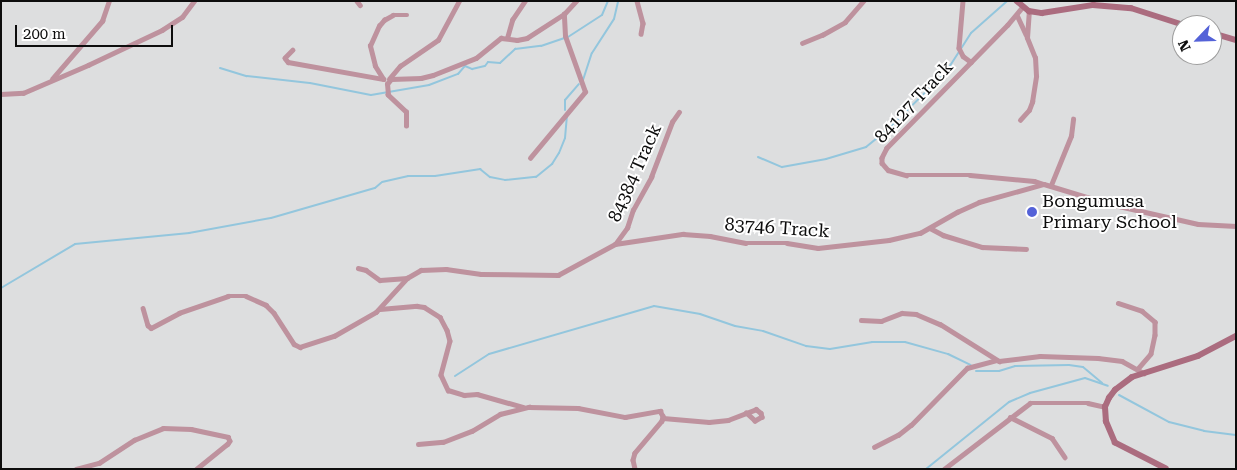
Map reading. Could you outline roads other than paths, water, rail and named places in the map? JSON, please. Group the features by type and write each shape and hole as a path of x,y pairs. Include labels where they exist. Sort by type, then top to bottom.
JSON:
{"street":[{"path":"51,80 102,21 109,1"},
{"path":"1,94 18,94 88,65 172,24 182,17 194,1"},
{"path":"386,81 400,66 438,40 459,1"},
{"path":"507,38 512,20 525,1"},
{"path":"293,50 285,58 288,62 386,81 395,78 426,77 476,58 501,38 517,40 527,38 564,14 576,1"},
{"path":"637,1 643,23 641,34"},
{"path":"802,44 845,22 863,1"},
{"path":"963,1 959,48 963,56 971,62"},
{"path":"1017,1 1029,11 1042,13 1082,5 1112,6 1149,13 1172,21"},
{"name":"84127 Track","path":"1023,7 887,148 882,158 884,167 906,175 963,174 1034,181 1044,184"},
{"path":"1027,35 1029,11"},
{"path":"406,126 406,112 390,98 386,81 375,66 370,46 379,26 384,20 392,16 407,14"},
{"path":"530,158 585,92 565,36 564,14"},
{"path":"1017,15 1027,35 1035,58 1036,76 1032,102 1029,110 1020,120"},
{"path":"1222,36 1236,40"},
{"name":"84384 Track","path":"615,244 627,228 633,210 651,177 672,122 679,112"},
{"path":"1051,185 1072,136 1072,118"},
{"name":"83746 Track","path":"407,278 416,272 434,269 489,274 558,275 615,244 693,234 746,243 787,243 818,248 902,238 930,228 965,208 1021,189 1044,184 1110,204 1198,224 1236,226"},
{"path":"930,228 943,235 982,246 1026,249"},
{"path":"358,268 366,270 380,280 407,278"},
{"path":"143,308 151,328 179,313 228,296 246,296 266,306 274,313 294,344 300,347 334,336 380,309 407,278"},
{"path":"1118,303 1142,311 1155,322 1152,354 1141,371"},
{"path":"380,309 417,306 424,307 440,316 450,341 441,375 448,390 464,395 477,394 525,408"},
{"path":"861,320 881,321 906,312 923,315 996,360"},
{"path":"1166,469 1115,443 1107,429 1104,407 1122,383 1141,371 1198,356 1236,336"},
{"path":"874,448 911,425 967,368 996,360 1040,356 1098,358 1122,361 1141,371"},
{"path":"944,469 1024,405 1034,402 1088,403 1104,407"},
{"path":"418,444 443,442 472,431 500,414 525,408 578,408 626,417 658,411 663,418 709,422 728,420 746,413"},
{"path":"1010,417 1052,438 1065,457"},
{"path":"635,469 633,460 636,453 658,428 663,418"},
{"path":"76,469 99,463 134,440 163,428 191,430 228,437 230,441 228,444 197,469"}],"waterway":[{"path":"568,37 602,15 608,1"},
{"path":"583,80 592,53 614,19 618,1"},
{"path":"758,157 782,167 826,159 866,147 886,131 946,72 971,33 1007,1"},
{"path":"220,68 247,76 310,83 371,95 429,85 458,74 465,66 472,69 485,66 488,62 500,63 515,49 541,46 564,38"},
{"path":"565,110 565,100 579,84"},
{"path":"382,182 408,176 435,176 480,169 490,177 505,180 536,177 552,164 559,153 565,138 567,115"},
{"path":"1,288 75,244 189,233 271,218 375,188 381,183"},
{"path":"455,376 489,354 654,306 700,314 735,326 763,331 806,346 830,349 872,342 905,342 948,354 971,365"},
{"path":"976,371 999,371 1015,366 1069,365 1083,367 1102,383"},
{"path":"926,469 1009,402 1030,393 1085,378 1108,386"},
{"path":"1119,395 1169,422 1204,431 1236,435"}],"place":[{"name":"Bongumusa Primary School","path":"1032,212"}]}
